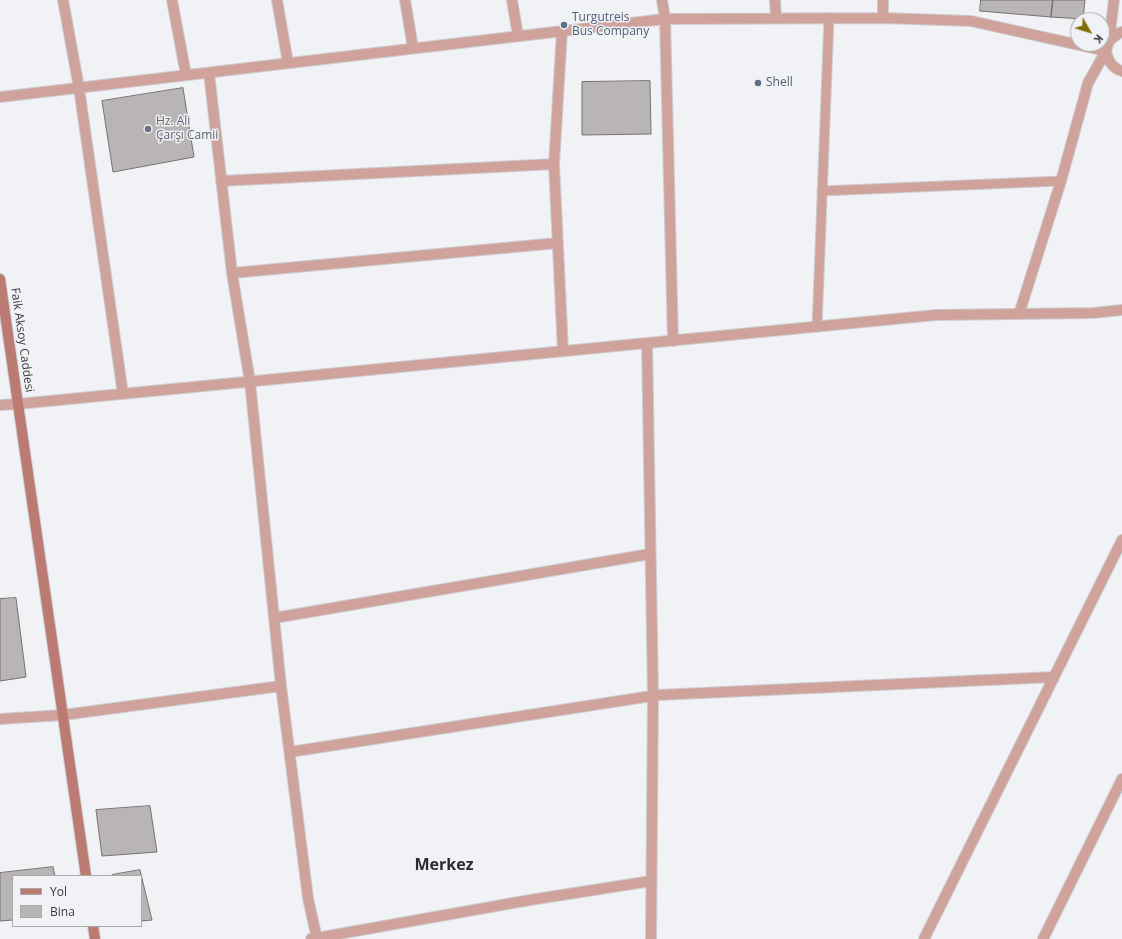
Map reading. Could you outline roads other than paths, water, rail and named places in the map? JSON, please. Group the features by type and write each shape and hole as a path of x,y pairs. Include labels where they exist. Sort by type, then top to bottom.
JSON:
{"main road":[{"name":"Faik Aksoy Caddesi","path":"0,279 86,875"},
{"path":"93,927 95,939"}],"street":[{"path":"63,0 79,88 123,394"},
{"path":"172,0 186,75"},
{"path":"277,0 288,63"},
{"path":"405,0 413,48"},
{"path":"512,0 518,36"},
{"path":"662,0 665,19 673,341"},
{"path":"774,0 776,18"},
{"path":"883,0 883,18"},
{"path":"1110,33 1114,0"},
{"path":"0,97 665,19 883,18 971,21 1070,43"},
{"path":"562,31 554,164 563,351"},
{"path":"1110,40 1122,32"},
{"path":"1019,314 1061,181 1088,83 1105,52"},
{"path":"1106,52 1108,60 1113,66 1122,71"},
{"path":"209,73 232,273 250,382 281,686 308,898 315,939 530,900 651,881"},
{"path":"221,181 554,164"},
{"path":"232,273 558,243"},
{"path":"0,405 936,315 1093,313 1122,310"},
{"path":"647,343 653,695 651,939"},
{"path":"924,939 1122,540"},
{"path":"274,618 650,554"},
{"path":"290,752 653,695 1054,677"},
{"path":"0,719 63,715 281,686"},
{"path":"1043,939 1122,779"}],"lane":[{"path":"818,327 829,18"},
{"path":"822,191 1061,181"}],"place":[{"name":"Turgutreis Bus Company","path":"564,25"},
{"name":"Shell","path":"758,83"},
{"name":"Hz. Ali Çarşı Camii","path":"148,129"}],"district":[{"name":"Merkez","path":"444,865"}]}
